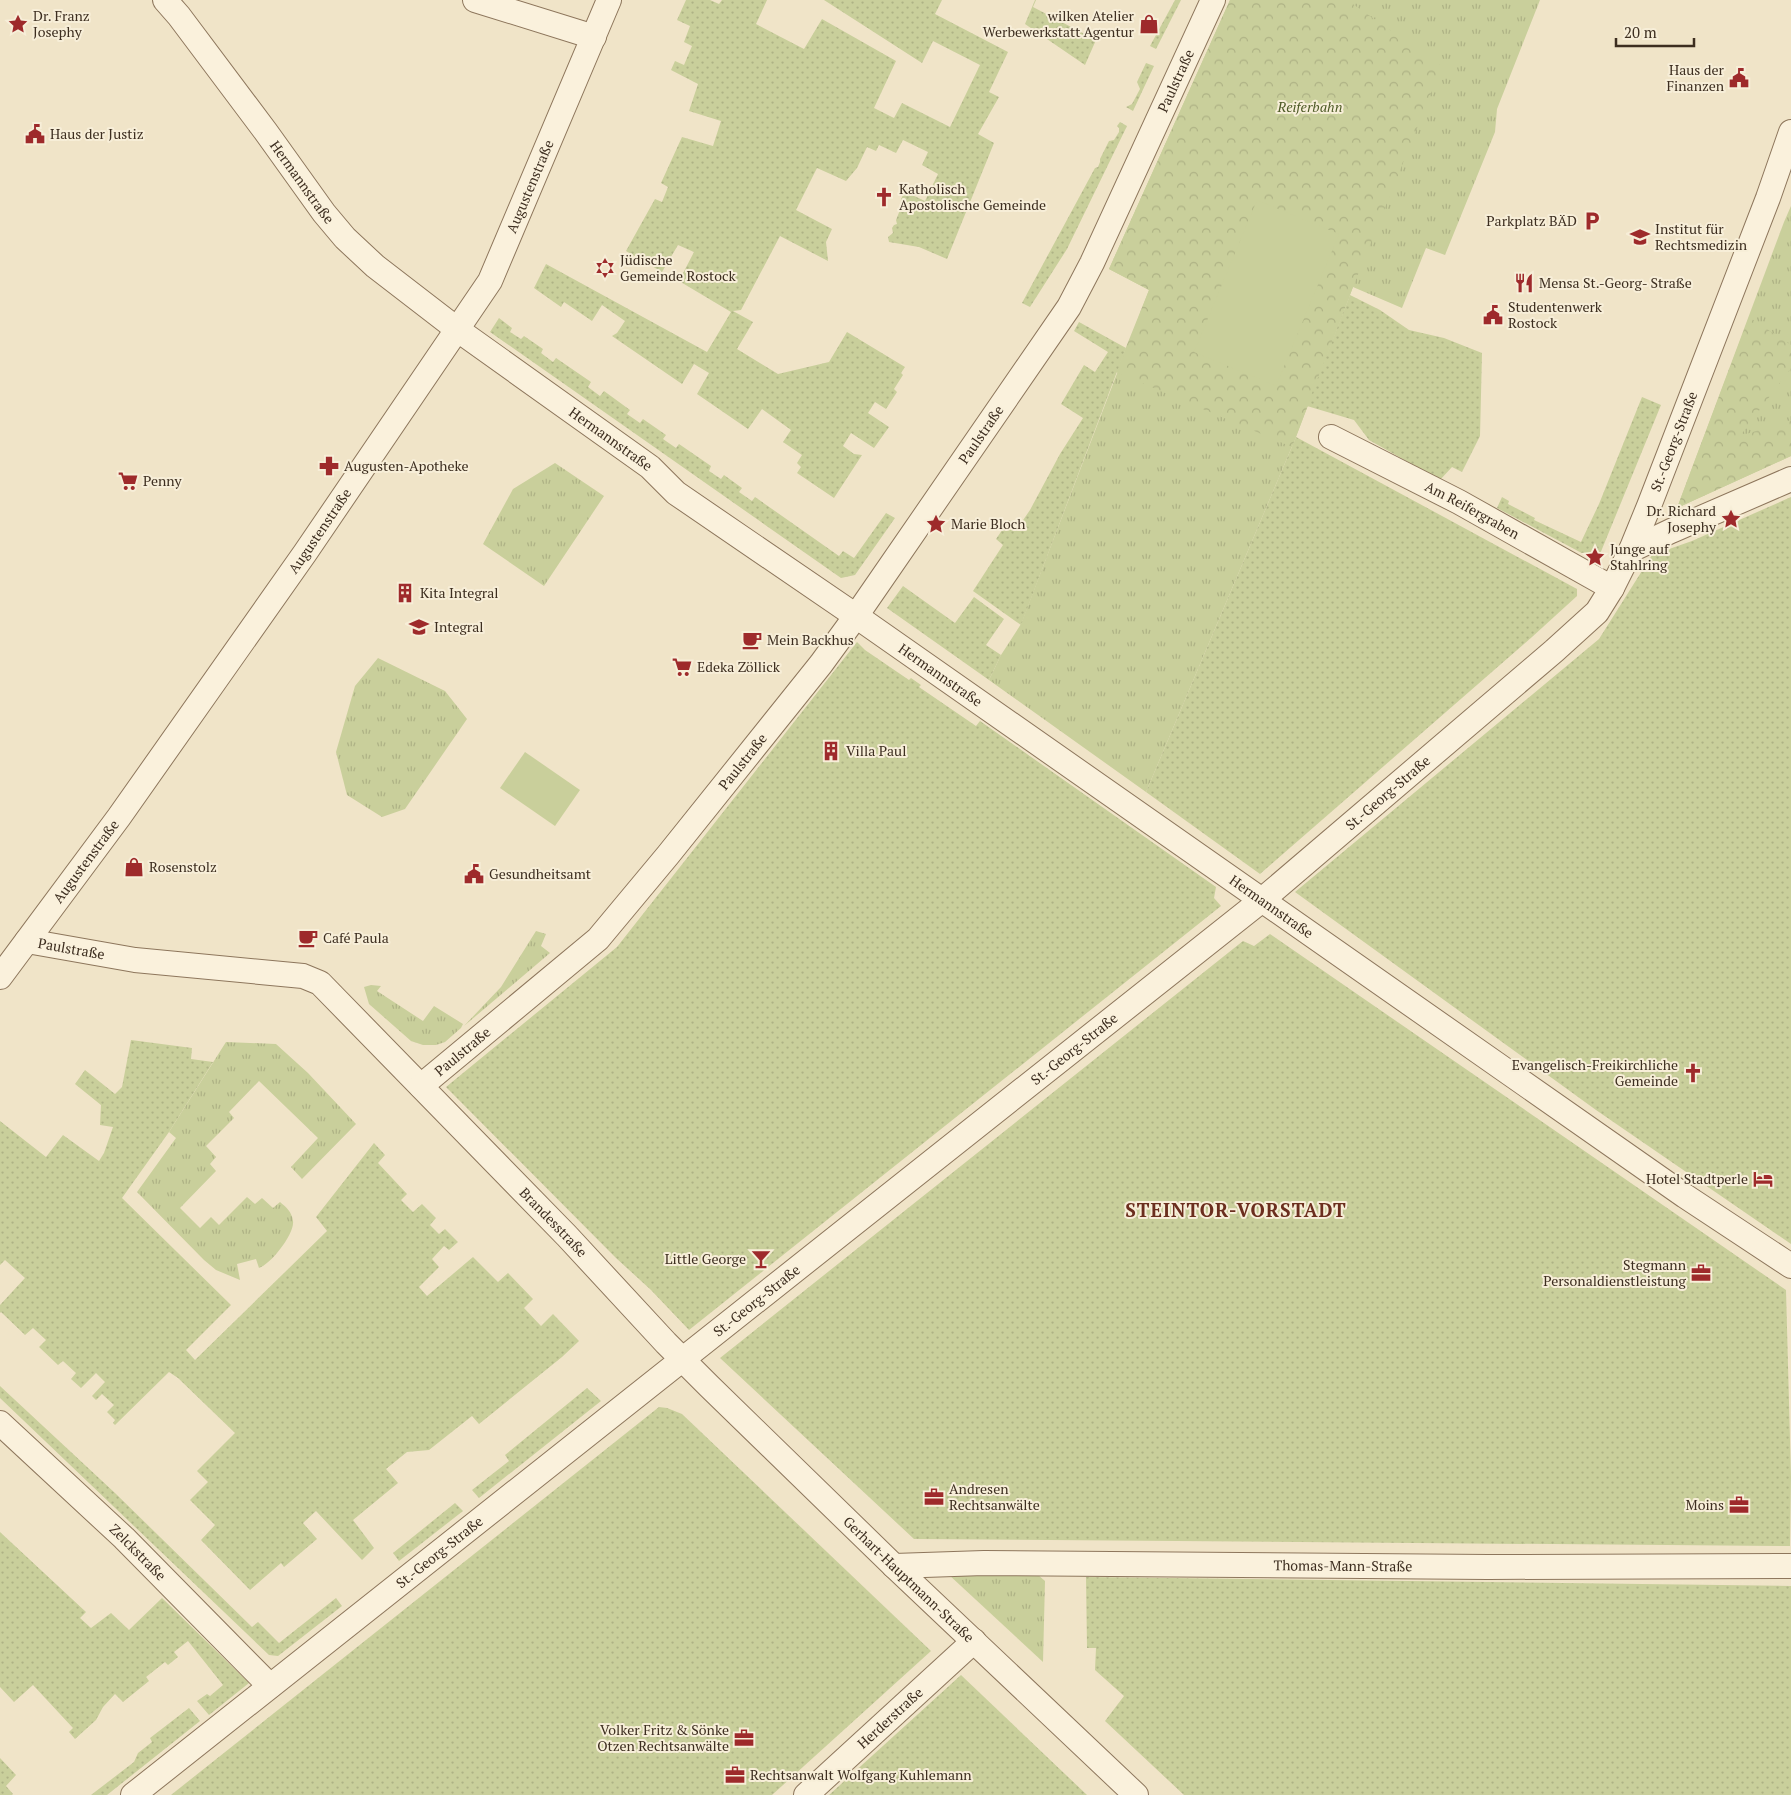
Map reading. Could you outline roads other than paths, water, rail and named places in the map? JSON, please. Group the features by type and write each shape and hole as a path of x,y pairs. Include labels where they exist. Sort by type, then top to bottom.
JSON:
{"street":[{"name":"Hermannstraße","path":"165,0 185,23 324,213 345,238 375,266 458,330 650,467 676,493 856,616 1677,1190 1791,1266"},
{"path":"475,0 594,37"},
{"name":"Augustenstraße","path":"0,977 119,817 305,554 490,281 609,0"},
{"name":"Paulstraße","path":"27,941 135,960 303,976 320,983 334,996 421,1086 598,939 809,679 856,616 1069,307 1092,263 1213,0"},
{"name":"St.-Georg-Straße","path":"133,1795 1262,900 1598,612 1631,550 1763,213 1791,132"},
{"name":"Am Reifergraben","path":"1331,437 1459,502 1612,588"},
{"path":"1631,550 1670,531 1791,479"},
{"name":"Brandesstraße","path":"421,1086 684,1360"},
{"name":"Gerhart-Hauptmann-Straße","path":"684,1360 894,1566 1136,1795"},
{"name":"Zelckstraße","path":"0,1422 124,1538 270,1686"},
{"name":"Thomas-Mann-Straße","path":"894,1566 984,1563 1488,1567 1791,1566"},
{"name":"Herderstraße","path":"806,1795 974,1641"}],"place":[{"name":"Dr. Franz Josephy","path":"18,24"},
{"name":"wilken Atelier Werbewerkstatt Agentur","path":"1149,24"},
{"name":"Haus der Finanzen","path":"1739,78"},
{"name":"Haus der Justiz","path":"35,134"},
{"name":"Katholisch Apostolische Gemeinde","path":"884,197"},
{"name":"Parkplatz BÄD","path":"1592,221"},
{"name":"Institut für Rechtsmedizin","path":"1640,237"},
{"name":"Jüdische Gemeinde Rostock","path":"605,268"},
{"name":"Mensa St.-Georg- Straße","path":"1524,283"},
{"name":"Studentenwerk Rostock","path":"1493,315"},
{"name":"Augusten-Apotheke","path":"329,466"},
{"name":"Penny","path":"128,481"},
{"name":"Dr. Richard Josephy","path":"1731,519"},
{"name":"Marie Bloch","path":"936,524"},
{"name":"Junge auf Stahlring","path":"1595,557"},
{"name":"Kita Integral","path":"405,593"},
{"name":"Integral","path":"419,627"},
{"name":"Mein Backhus","path":"752,640"},
{"name":"Edeka Zöllick","path":"682,667"},
{"name":"Villa Paul","path":"831,751"},
{"name":"Rosenstolz","path":"134,867"},
{"name":"Gesundheitsamt","path":"474,874"},
{"name":"Café Paula","path":"308,938"},
{"name":"Evangelisch-Freikirchliche Gemeinde","path":"1693,1073"},
{"name":"Hotel Stadtperle","path":"1763,1179"},
{"name":"Little George","path":"761,1259"},
{"name":"Stegmann Personaldienstleistung","path":"1701,1273"},
{"name":"Andresen Rechtsanwälte","path":"934,1497"},
{"name":"Moins","path":"1739,1505"},
{"name":"Volker Fritz & Sönke Otzen Rechtsanwälte","path":"744,1738"},
{"name":"Rechtsanwalt Wolfgang Kuhlemann","path":"735,1775"}],"district":[{"name":"STEINTOR-VORSTADT","path":"1236,1210"}],"park label":[{"name":"Reiferbahn","path":"1310,107"}]}
